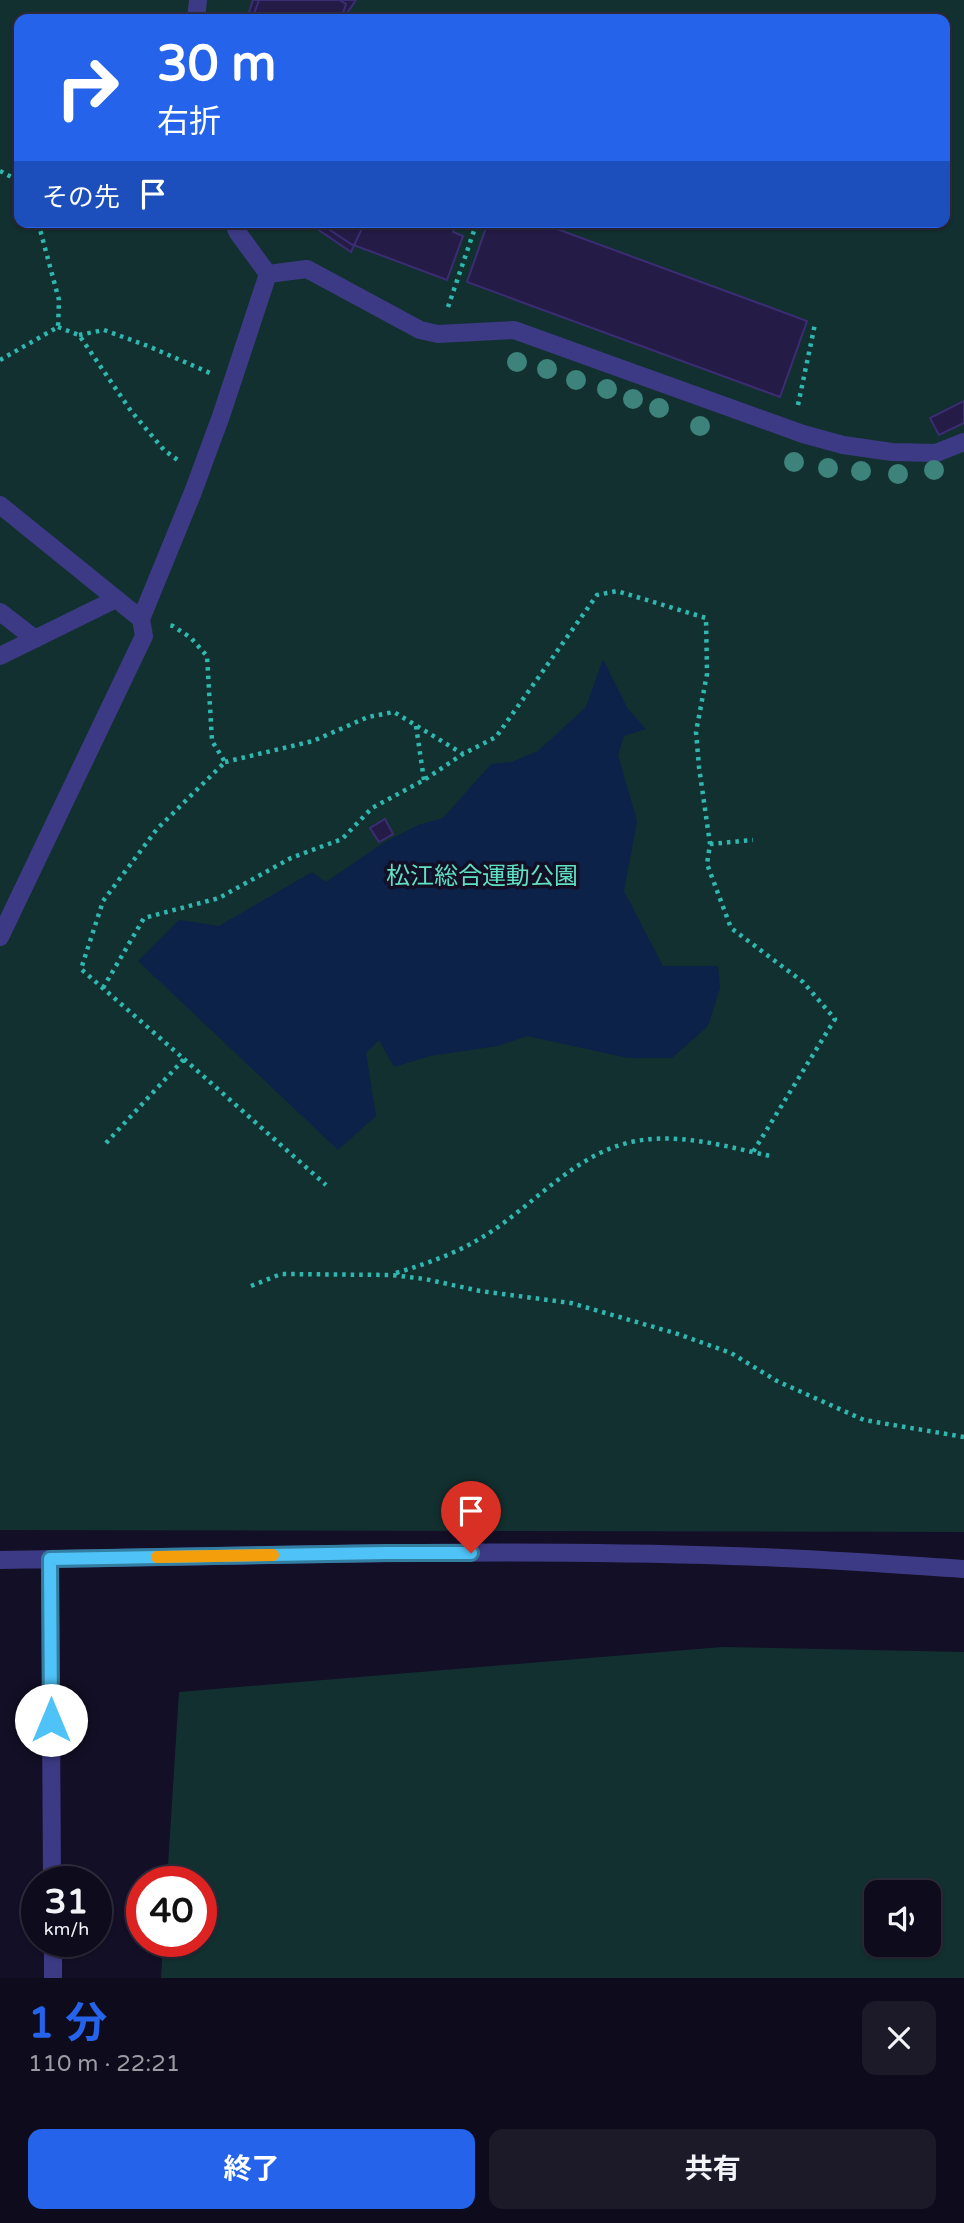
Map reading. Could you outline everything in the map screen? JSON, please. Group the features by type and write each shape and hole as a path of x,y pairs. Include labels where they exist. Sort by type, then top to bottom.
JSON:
{"street":[{"path":"236,228 268,274"},
{"path":"268,274 307,269 420,330 439,334 514,330 793,431 843,444 892,452 936,453 964,442"},
{"path":"0,937 144,636 141,619 199,475 268,274"},
{"path":"0,505 141,619"},
{"path":"0,656 116,599"},
{"path":"0,612 35,639"},
{"path":"0,1560 387,1553 652,1554 964,1569"},
{"path":"50,1559 52,1866"},
{"path":"53,1957 53,1978"}],"path":[{"path":"39,228 59,300 58,327"},
{"path":"439,334 475,228"},
{"path":"793,431 815,324"},
{"path":"58,327 79,335 104,330 232,382"},
{"path":"0,360 58,327"},
{"path":"79,335 148,433 164,450 199,475"},
{"path":"103,988 144,918 219,898 291,858 342,839 372,808 496,737 597,595 617,591 706,618 707,674 696,732 710,845 707,864 731,928 803,982 835,1019 754,1152"},
{"path":"141,619 173,625 191,638 207,656 212,741 225,762"},
{"path":"326,1185 81,969 103,901 157,829 225,762 313,741 368,717 394,712 463,754"},
{"path":"416,726 424,780"},
{"path":"710,845 753,841"},
{"path":"106,1143 184,1059"},
{"path":"392,1275 447,1256 489,1233 574,1168 601,1153 628,1143 659,1139 698,1140 770,1156"},
{"path":"251,1286 281,1274 392,1275 480,1291 571,1303 678,1334 731,1353 777,1381 864,1420 964,1437"}],"green space":[{"name":"松江総合運動公園","path":"0,0 964,0 964,1532 0,1530"},
{"path":"722,1647 964,1652 964,1978 161,1978 162,1957 217,1957 217,1866 168,1866 179,1692"}],"water":[{"path":"603,659 628,709 646,729 624,736 618,755 637,821 624,891 663,966 718,966 720,988 708,1026 672,1058 628,1058 527,1036 498,1046 430,1056 394,1067 379,1040 366,1053 376,1116 338,1150 138,961 179,920 219,926 312,872 326,882 383,843 418,825 443,818 491,764 511,762 538,751 586,707"}],"building":[{"path":"253,0 339,0 346,4 343,14 249,14"},
{"path":"259,0 356,0 346,14 254,14"},
{"path":"316,228 362,228 351,252"},
{"path":"327,228 455,228 453,232 463,236 447,280 351,244"},
{"path":"486,228 554,228 807,321 780,397 467,282"},
{"path":"964,401 964,423 939,435 930,418"},
{"path":"385,819 393,834 379,842 370,828"}],"slow traffic":[{"path":"157,1557 273,1555"}],"route":[{"path":"51,1720 50,1559 471,1553"}]}
